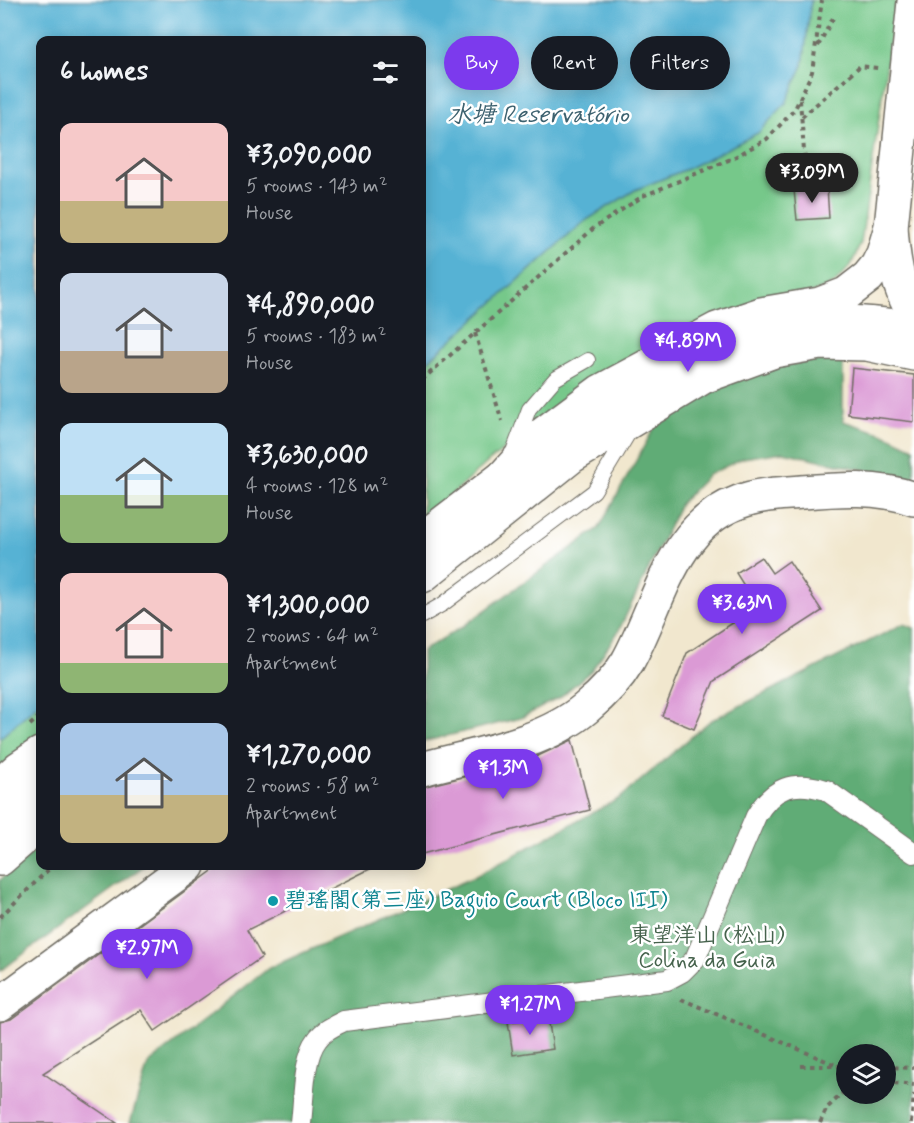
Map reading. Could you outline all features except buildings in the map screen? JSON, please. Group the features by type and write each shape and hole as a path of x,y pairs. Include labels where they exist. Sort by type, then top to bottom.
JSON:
{"main road":[{"path":"914,2 891,227 892,254 898,281 914,314"},
{"path":"895,179 914,111"},
{"path":"426,536 539,437 595,394 711,332 761,314 820,304 846,294 868,277 877,266 891,227"},
{"path":"507,465 584,426 674,371 741,341 795,326 825,322 851,321 914,328"},
{"path":"426,573 572,456 703,377 774,351 820,344 867,344 914,354"},
{"path":"426,767 532,740 586,709 627,663 678,554 704,523 720,511 757,496 838,489 875,490 914,499"},
{"path":"0,785 36,757"},
{"path":"15,837 36,795"},
{"path":"0,1004 183,870"}],"street":[{"path":"301,1123 309,1055 317,1040 328,1028 344,1021 667,980 682,972 694,959 756,816 764,802 777,792 793,785 810,785 826,790 914,853"}],"lane":[{"path":"507,465 529,409 555,379 588,360"},
{"path":"426,614 594,491 640,414"}],"path":[{"path":"426,376 594,228 643,196 731,159 767,139 795,109 812,72 822,0"},
{"path":"816,48 833,18"},
{"path":"802,117 860,66"},
{"path":"800,98 807,189"},
{"path":"475,333 507,465"},
{"path":"0,917 48,870"},
{"path":"645,983 836,1066"},
{"path":"801,1066 836,1066"},
{"path":"896,1067 914,1068"},
{"path":"896,1083 914,1085"},
{"path":"911,1123 914,1094"},
{"path":"820,1123 827,1108 836,1099"}],"green space":[{"path":"811,0 896,0 861,243 851,265 834,284 593,383 489,461 426,517 426,362 585,221 635,190 689,168 758,133 803,66"},
{"path":"843,357 843,421 884,434 914,448 914,481 783,452 743,458 708,475 680,504 618,632 592,670 559,698 521,718 426,741 426,649 462,627 599,528 665,408 720,385 785,365"},
{"name":"東望洋山 (松山) Colina da Guia","path":"903,624 914,628 914,1123 130,1123 148,1064 269,968 472,878 620,798 710,721"},
{"path":"36,706 36,743 0,775 0,738"},
{"path":"36,849 36,870 139,870 0,971 0,880"}],"water":[{"name":"水塘 Reservatório","path":"0,0 811,0 803,65 786,103 758,133 689,168 635,190 585,221 426,362 426,36 36,36 36,706 0,738"}],"place":[{"name":"碧瑤閣(第三座) Baguio Court (Bloco III)","path":"273,901"}]}
